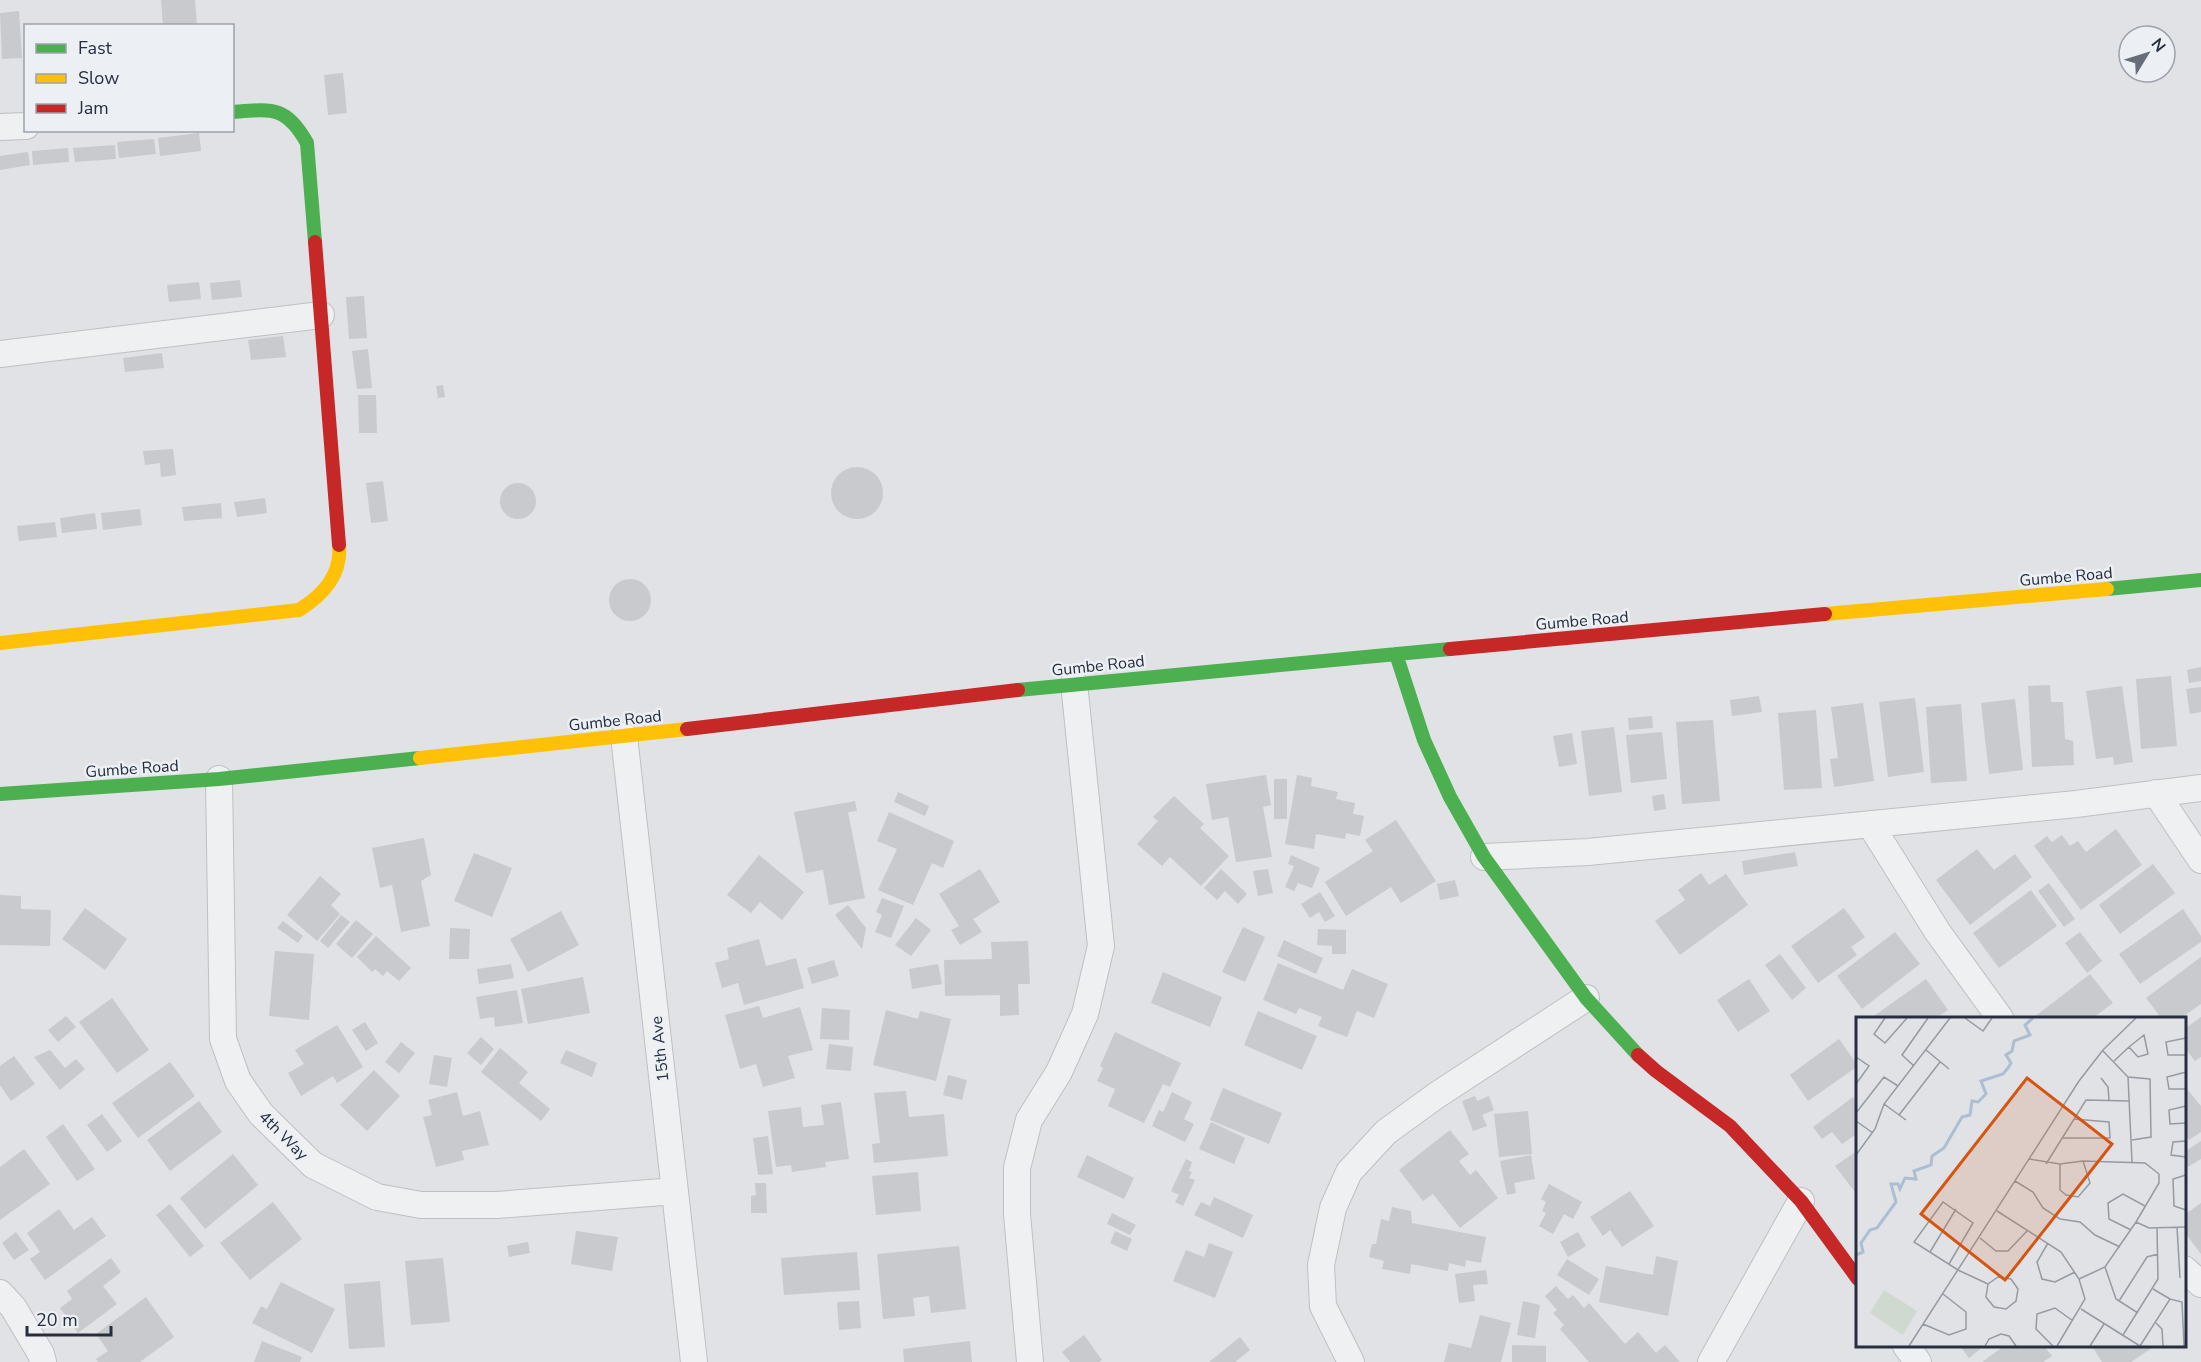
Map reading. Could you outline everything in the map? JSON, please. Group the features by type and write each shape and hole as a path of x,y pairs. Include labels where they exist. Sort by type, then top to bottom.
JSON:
{"street":[{"path":"0,643 299,610 321,597 335,577 340,554 307,144 298,125 284,113 269,110 234,112"},
{"path":"0,128 24,126"},
{"path":"0,354 321,315"},
{"name":"Gumbe Road","path":"0,794 219,779 624,736 1074,683 2201,580"},
{"path":"1396,654 1424,740 1450,797 1484,857 1586,998 1627,1045 1656,1071 1730,1126 1801,1201 1856,1278"},
{"path":"1030,1362 1017,1214 1017,1168 1029,1120 1059,1072 1085,1014 1101,946 1074,683"},
{"name":"15th Ave","path":"624,736 694,1362"},
{"name":"4th Way","path":"219,779 223,1039 238,1081 261,1114 314,1165 377,1197 421,1205 497,1205 675,1191"},
{"path":"1484,857 1588,852 2076,804 2201,788"},
{"path":"2156,793 2201,860"},
{"path":"1870,824 1937,931 1999,1017"},
{"path":"1352,1362 1323,1306 1321,1264 1333,1208 1349,1172 1386,1132 1437,1095 1586,998"},
{"path":"1711,1362 1801,1201"},
{"path":"2186,1271 2201,1284"},
{"path":"0,1293 13,1307 43,1362"},
{"path":"1907,1347 1918,1362"}],"building":[{"path":"161,0 195,0 197,24 163,24"},
{"path":"19,11 22,58 2,59 0,13"},
{"path":"343,73 347,113 328,115 324,75"},
{"path":"199,133 201,151 160,156 158,138"},
{"path":"154,139 156,154 119,158 117,142"},
{"path":"115,145 116,159 75,162 73,148"},
{"path":"68,148 69,162 33,165 32,151"},
{"path":"28,152 30,165 0,170 0,156"},
{"path":"240,280 242,297 212,300 210,283"},
{"path":"199,282 201,299 169,302 167,285"},
{"path":"364,296 367,338 349,339 346,297"},
{"path":"283,336 286,357 251,360 248,340"},
{"path":"368,349 372,388 357,389 352,351"},
{"path":"162,353 164,368 125,372 123,358"},
{"path":"443,385 445,397 438,398 436,386"},
{"path":"358,395 376,395 377,433 359,433"},
{"path":"173,449 176,475 161,477 160,463 145,465 143,451"},
{"path":"857,467 871,471 879,479 883,493 879,507 871,515 857,519 843,515 835,507 831,493 835,479 843,471"},
{"path":"383,481 388,521 371,523 366,483"},
{"path":"518,483 531,488 536,501 531,514 518,519 505,514 500,501 505,488"},
{"path":"265,498 267,513 237,517 234,502"},
{"path":"221,503 222,518 184,521 182,507"},
{"path":"140,509 142,525 103,530 101,513"},
{"path":"95,513 97,529 62,533 60,518"},
{"path":"55,522 57,537 19,541 17,526"},
{"path":"630,579 638,580 645,585 650,592 650,608 645,615 638,620 630,621 622,620 615,615 610,608 609,600 610,592 615,585 622,580"},
{"path":"2201,667 2201,681 2189,683 2187,670"},
{"path":"2171,676 2177,746 2141,749 2136,679"},
{"path":"2050,685 2051,702 2063,702 2065,739 2073,741 2074,765 2032,767 2028,686"},
{"path":"2122,686 2133,762 2114,765 2113,757 2096,759 2086,691"},
{"path":"2201,687 2201,712 2190,714 2186,689"},
{"path":"1759,696 1762,712 1732,716 1730,700"},
{"path":"1915,698 1924,772 1888,777 1879,702"},
{"path":"2015,699 2023,770 1989,774 1981,703"},
{"path":"1863,703 1874,781 1834,787 1830,759 1838,758 1831,707"},
{"path":"1961,704 1967,781 1931,783 1926,707"},
{"path":"1816,710 1822,788 1784,790 1778,713"},
{"path":"1652,716 1653,728 1629,730 1628,718"},
{"path":"1713,720 1720,801 1682,804 1676,722"},
{"path":"1614,727 1622,792 1589,796 1581,731"},
{"path":"1662,732 1667,779 1631,783 1626,735"},
{"path":"1572,733 1577,764 1559,767 1553,736"},
{"path":"1266,775 1271,805 1263,807 1272,857 1236,862 1228,817 1212,820 1206,784"},
{"path":"1297,775 1312,778 1311,786 1338,792 1336,799 1355,803 1353,814 1364,816 1360,836 1346,833 1345,839 1316,834 1314,849 1285,844"},
{"path":"1274,779 1287,779 1287,819 1274,819"},
{"path":"898,792 929,806 925,816 894,802"},
{"path":"1664,794 1666,809 1654,811 1652,796"},
{"path":"1174,796 1204,824 1200,828 1229,856 1201,886 1170,857 1162,866 1137,844 1158,821 1153,817"},
{"path":"855,801 857,811 848,812 865,898 829,905 823,870 806,873 794,812"},
{"path":"889,812 954,841 943,868 932,863 913,905 878,890 897,849 877,841"},
{"path":"1396,820 1436,881 1401,903 1391,887 1346,916 1325,882 1373,851 1365,840"},
{"path":"2116,829 2142,865 2081,910 2034,846 2047,836 2052,842 2062,835 2070,846 2078,841 2086,852"},
{"path":"424,838 431,875 421,881 430,926 401,932 392,885 380,888 372,848"},
{"path":"1977,849 1994,870 2015,854 2032,877 1970,925 1936,880"},
{"path":"1795,852 1798,866 1744,875 1742,861"},
{"path":"474,853 512,868 492,917 454,901"},
{"path":"759,855 804,892 782,920 760,902 751,913 727,895"},
{"path":"1291,855 1320,868 1312,888 1298,883 1294,891 1285,887 1294,866 1288,864"},
{"path":"2153,864 2175,893 2120,934 2099,905"},
{"path":"980,869 1000,902 973,919 982,932 960,945 951,930 959,926 939,894"},
{"path":"1221,869 1247,894 1238,904 1225,891 1217,900 1204,888"},
{"path":"1268,869 1273,893 1258,896 1253,871"},
{"path":"1701,873 1709,885 1726,874 1748,905 1680,955 1655,921 1685,900 1678,890"},
{"path":"320,876 341,894 331,905 340,914 317,941 287,915"},
{"path":"1455,880 1459,896 1440,900 1437,884"},
{"path":"2049,883 2075,919 2064,927 2038,891"},
{"path":"2031,890 2057,926 1999,968 1973,933"},
{"path":"1320,892 1335,916 1325,922 1319,912 1310,918 1301,904"},
{"path":"0,895 21,896 21,909 51,910 50,946 0,945"},
{"path":"882,898 904,906 891,938 875,932 882,915 876,912"},
{"path":"848,905 866,928 862,949 835,915"},
{"path":"85,908 127,939 105,970 62,939"},
{"path":"1844,908 1865,937 1851,947 1857,955 1818,983 1791,946"},
{"path":"2183,909 2201,936 2201,942 2140,984 2119,954"},
{"path":"561,911 579,945 528,972 510,939"},
{"path":"341,915 350,922 328,948 320,941"},
{"path":"916,918 931,930 911,956 895,945"},
{"path":"356,920 373,934 352,958 336,944"},
{"path":"283,921 303,936 298,943 277,928"},
{"path":"1243,927 1265,937 1245,982 1222,972"},
{"path":"450,928 470,929 469,959 449,959"},
{"path":"1318,929 1346,930 1346,954 1332,954 1332,946 1317,945"},
{"path":"1895,932 1920,964 1862,1009 1837,976"},
{"path":"2080,932 2102,961 2087,973 2065,943"},
{"path":"376,936 411,968 399,981 387,971 383,976 375,969 372,972 357,957"},
{"path":"759,939 766,966 796,958 804,988 744,1005 738,983 722,988 715,963 729,959 727,948"},
{"path":"1284,940 1323,958 1316,974 1277,956"},
{"path":"1028,941 1030,984 1018,984 1019,1015 1000,1016 1000,995 945,996 944,960 992,959 991,942"},
{"path":"275,951 314,954 309,1020 269,1016"},
{"path":"1780,954 1806,988 1792,1000 1765,965"},
{"path":"2201,957 2201,1004 2182,1017 2160,1017 2146,998"},
{"path":"834,960 839,976 812,984 807,968"},
{"path":"1278,963 1343,990 1352,969 1388,984 1374,1018 1357,1011 1347,1037 1318,1026 1322,1017 1299,1008 1296,1014 1263,1000"},
{"path":"511,964 514,978 479,984 477,969"},
{"path":"938,964 942,984 912,989 909,969"},
{"path":"1163,972 1222,997 1210,1027 1151,1003"},
{"path":"2090,974 2113,1003 2094,1017 2034,1017"},
{"path":"583,977 590,1013 528,1024 521,989"},
{"path":"1749,979 1770,1011 1738,1032 1717,1000"},
{"path":"1926,979 1948,1010 1938,1017 1872,1017"},
{"path":"517,990 523,1023 495,1027 494,1017 480,1019 476,997"},
{"path":"112,998 149,1050 117,1073 79,1022"},
{"path":"759,1006 763,1018 800,1007 813,1050 788,1056 795,1078 763,1087 756,1064 740,1069 725,1015"},
{"path":"822,1008 850,1010 849,1040 820,1039"},
{"path":"886,1010 918,1019 920,1011 951,1019 936,1081 873,1065"},
{"path":"1258,1011 1317,1036 1302,1070 1244,1045"},
{"path":"66,1016 76,1027 58,1042 48,1030"},
{"path":"2201,1017 2201,1057 2195,1061 2186,1050 2186,1028"},
{"path":"365,1022 378,1043 366,1051 352,1030"},
{"path":"337,1025 363,1067 337,1083 333,1076 301,1096 288,1073 304,1064 295,1050"},
{"path":"1115,1032 1181,1063 1170,1087 1163,1084 1144,1123 1108,1106 1115,1089 1097,1081 1103,1068 1100,1066"},
{"path":"481,1037 494,1049 481,1065 467,1053"},
{"path":"1839,1039 1856,1063 1856,1067 1808,1101 1790,1075"},
{"path":"401,1042 415,1053 399,1073 385,1062"},
{"path":"829,1044 853,1047 851,1071 826,1069"},
{"path":"500,1048 528,1072 519,1083 550,1109 541,1121 481,1072"},
{"path":"50,1050 65,1068 76,1059 85,1069 60,1090 34,1057"},
{"path":"566,1050 597,1063 592,1077 560,1063"},
{"path":"434,1055 452,1058 447,1087 429,1084"},
{"path":"14,1056 35,1084 11,1101 0,1085 0,1066"},
{"path":"170,1062 195,1096 138,1138 112,1103"},
{"path":"374,1070 400,1096 367,1131 340,1105"},
{"path":"948,1075 967,1080 962,1100 943,1095"},
{"path":"1223,1088 1282,1113 1269,1144 1210,1120"},
{"path":"2188,1090 2201,1106 2201,1132 2189,1140 2186,1137 2186,1092"},
{"path":"906,1091 909,1117 944,1114 948,1156 874,1163 872,1144 880,1143 874,1093"},
{"path":"457,1092 463,1116 480,1111 489,1145 462,1151 464,1160 436,1167 423,1117 432,1115 428,1100"},
{"path":"1172,1092 1192,1102 1184,1119 1194,1124 1185,1142 1152,1126 1159,1110 1163,1112"},
{"path":"1475,1096 1477,1101 1489,1096 1494,1110 1482,1115 1487,1126 1473,1131 1462,1101"},
{"path":"1853,1097 1856,1101 1856,1134 1842,1144 1832,1132 1822,1139 1813,1127"},
{"path":"199,1101 222,1132 170,1171 147,1140"},
{"path":"841,1102 849,1159 825,1162 826,1167 792,1172 791,1165 776,1167 768,1111 801,1107 803,1127 824,1125 821,1105"},
{"path":"1528,1111 1532,1154 1499,1157 1494,1114"},
{"path":"102,1114 122,1141 107,1152 87,1125"},
{"path":"1211,1122 1245,1138 1234,1164 1199,1149"},
{"path":"63,1124 95,1169 77,1181 46,1137"},
{"path":"1450,1130 1469,1154 1459,1161 1470,1175 1476,1170 1498,1198 1460,1228 1433,1194 1423,1201 1399,1170"},
{"path":"768,1136 773,1174 758,1175 753,1138"},
{"path":"2201,1141 2201,1159 2188,1167 2186,1151"},
{"path":"24,1149 50,1184 0,1220 0,1167"},
{"path":"1856,1151 1856,1193 1835,1166"},
{"path":"233,1154 258,1185 205,1229 180,1198"},
{"path":"1087,1155 1134,1178 1124,1199 1077,1177"},
{"path":"1531,1155 1535,1179 1514,1183 1516,1193 1507,1195 1500,1161"},
{"path":"1186,1159 1192,1162 1189,1171 1192,1172 1189,1178 1195,1180 1183,1206 1175,1202 1179,1195 1171,1191"},
{"path":"918,1172 921,1211 876,1215 872,1176"},
{"path":"755,1183 766,1183 767,1213 751,1213 751,1196 756,1195"},
{"path":"1549,1184 1582,1202 1573,1219 1564,1214 1553,1234 1539,1226 1546,1213 1542,1211 1546,1202 1541,1199"},
{"path":"1630,1191 1654,1226 1622,1247 1610,1230 1603,1236 1590,1217"},
{"path":"1214,1197 1253,1215 1243,1238 1194,1215 1201,1202 1210,1206"},
{"path":"273,1202 302,1239 250,1280 220,1243"},
{"path":"2201,1203 2201,1254 2186,1234 2186,1214"},
{"path":"170,1204 204,1246 190,1257 156,1215"},
{"path":"1392,1207 1411,1211 1412,1223 1486,1237 1481,1263 1466,1260 1465,1267 1449,1263 1448,1271 1411,1264 1410,1274 1382,1269 1384,1261 1369,1257 1372,1244 1376,1244 1381,1219 1389,1221"},
{"path":"59,1209 74,1230 92,1217 106,1236 45,1280 30,1259 40,1252 27,1233"},
{"path":"1112,1213 1136,1225 1130,1235 1107,1224"},
{"path":"576,1231 618,1237 612,1271 571,1264"},
{"path":"1115,1231 1132,1239 1127,1251 1110,1243"},
{"path":"16,1232 29,1250 14,1260 2,1243"},
{"path":"1578,1232 1586,1246 1568,1257 1560,1242"},
{"path":"528,1242 530,1253 509,1257 507,1246"},
{"path":"1209,1243 1233,1252 1215,1298 1173,1281 1186,1250 1204,1257"},
{"path":"959,1246 966,1309 931,1313 929,1296 913,1298 915,1316 883,1319 877,1254"},
{"path":"857,1252 860,1290 784,1295 781,1258"},
{"path":"1656,1256 1678,1261 1668,1316 1599,1302 1606,1266 1653,1275"},
{"path":"111,1258 121,1272 103,1286 117,1304 78,1333 60,1308 72,1299 67,1291"},
{"path":"443,1258 450,1322 411,1325 405,1261"},
{"path":"1567,1259 1599,1279 1589,1295 1557,1275"},
{"path":"1486,1270 1488,1284 1473,1285 1475,1301 1459,1303 1455,1274"},
{"path":"380,1281 385,1347 349,1349 344,1284"},
{"path":"281,1282 335,1309 312,1353 252,1323 261,1306 267,1309"},
{"path":"1556,1286 1568,1299 1573,1295 1584,1308 1589,1303 1625,1344 1638,1332 1656,1353 1665,1345 1680,1362 1589,1362 1560,1329 1564,1325 1553,1313 1557,1310 1545,1296"},
{"path":"146,1297 174,1337 140,1362 98,1362 96,1359 108,1351 96,1334"},
{"path":"859,1301 861,1328 839,1330 837,1302"},
{"path":"1523,1301 1540,1305 1535,1338 1517,1335"},
{"path":"1480,1315 1511,1323 1501,1362 1444,1362 1449,1343 1471,1348"},
{"path":"1084,1335 1102,1360 1099,1362 1070,1362 1062,1352"},
{"path":"1240,1337 1250,1350 1235,1362 1209,1362"},
{"path":"262,1341 302,1357 300,1362 254,1362"},
{"path":"970,1341 972,1362 904,1362 903,1349"},
{"path":"1512,1345 1546,1346 1546,1362 1512,1362"},
{"path":"1961,1347 1983,1347 1969,1358"},
{"path":"2003,1347 2045,1347 2052,1356 2043,1362 1982,1362"},
{"path":"2154,1347 2131,1362 2102,1362 2093,1348"}],"traffic: fast":[{"path":"234,112 267,110 276,112 292,122 307,143 315,242"},
{"path":"2107,589 2201,580"},
{"path":"1018,690 1450,649"},
{"path":"1396,654 1424,740 1450,797 1484,857 1586,998 1638,1055"},
{"path":"0,794 219,779 420,758"}],"traffic: slow":[{"path":"0,643 299,610 316,598 334,575 339,556 339,545"},
{"path":"1825,614 2107,589"},
{"path":"420,758 687,729"}],"traffic: jam":[{"path":"315,242 339,545"},
{"path":"1450,649 1825,614"},
{"path":"687,729 1018,690"},
{"path":"1638,1055 1730,1126 1801,1201 1856,1276"}]}
